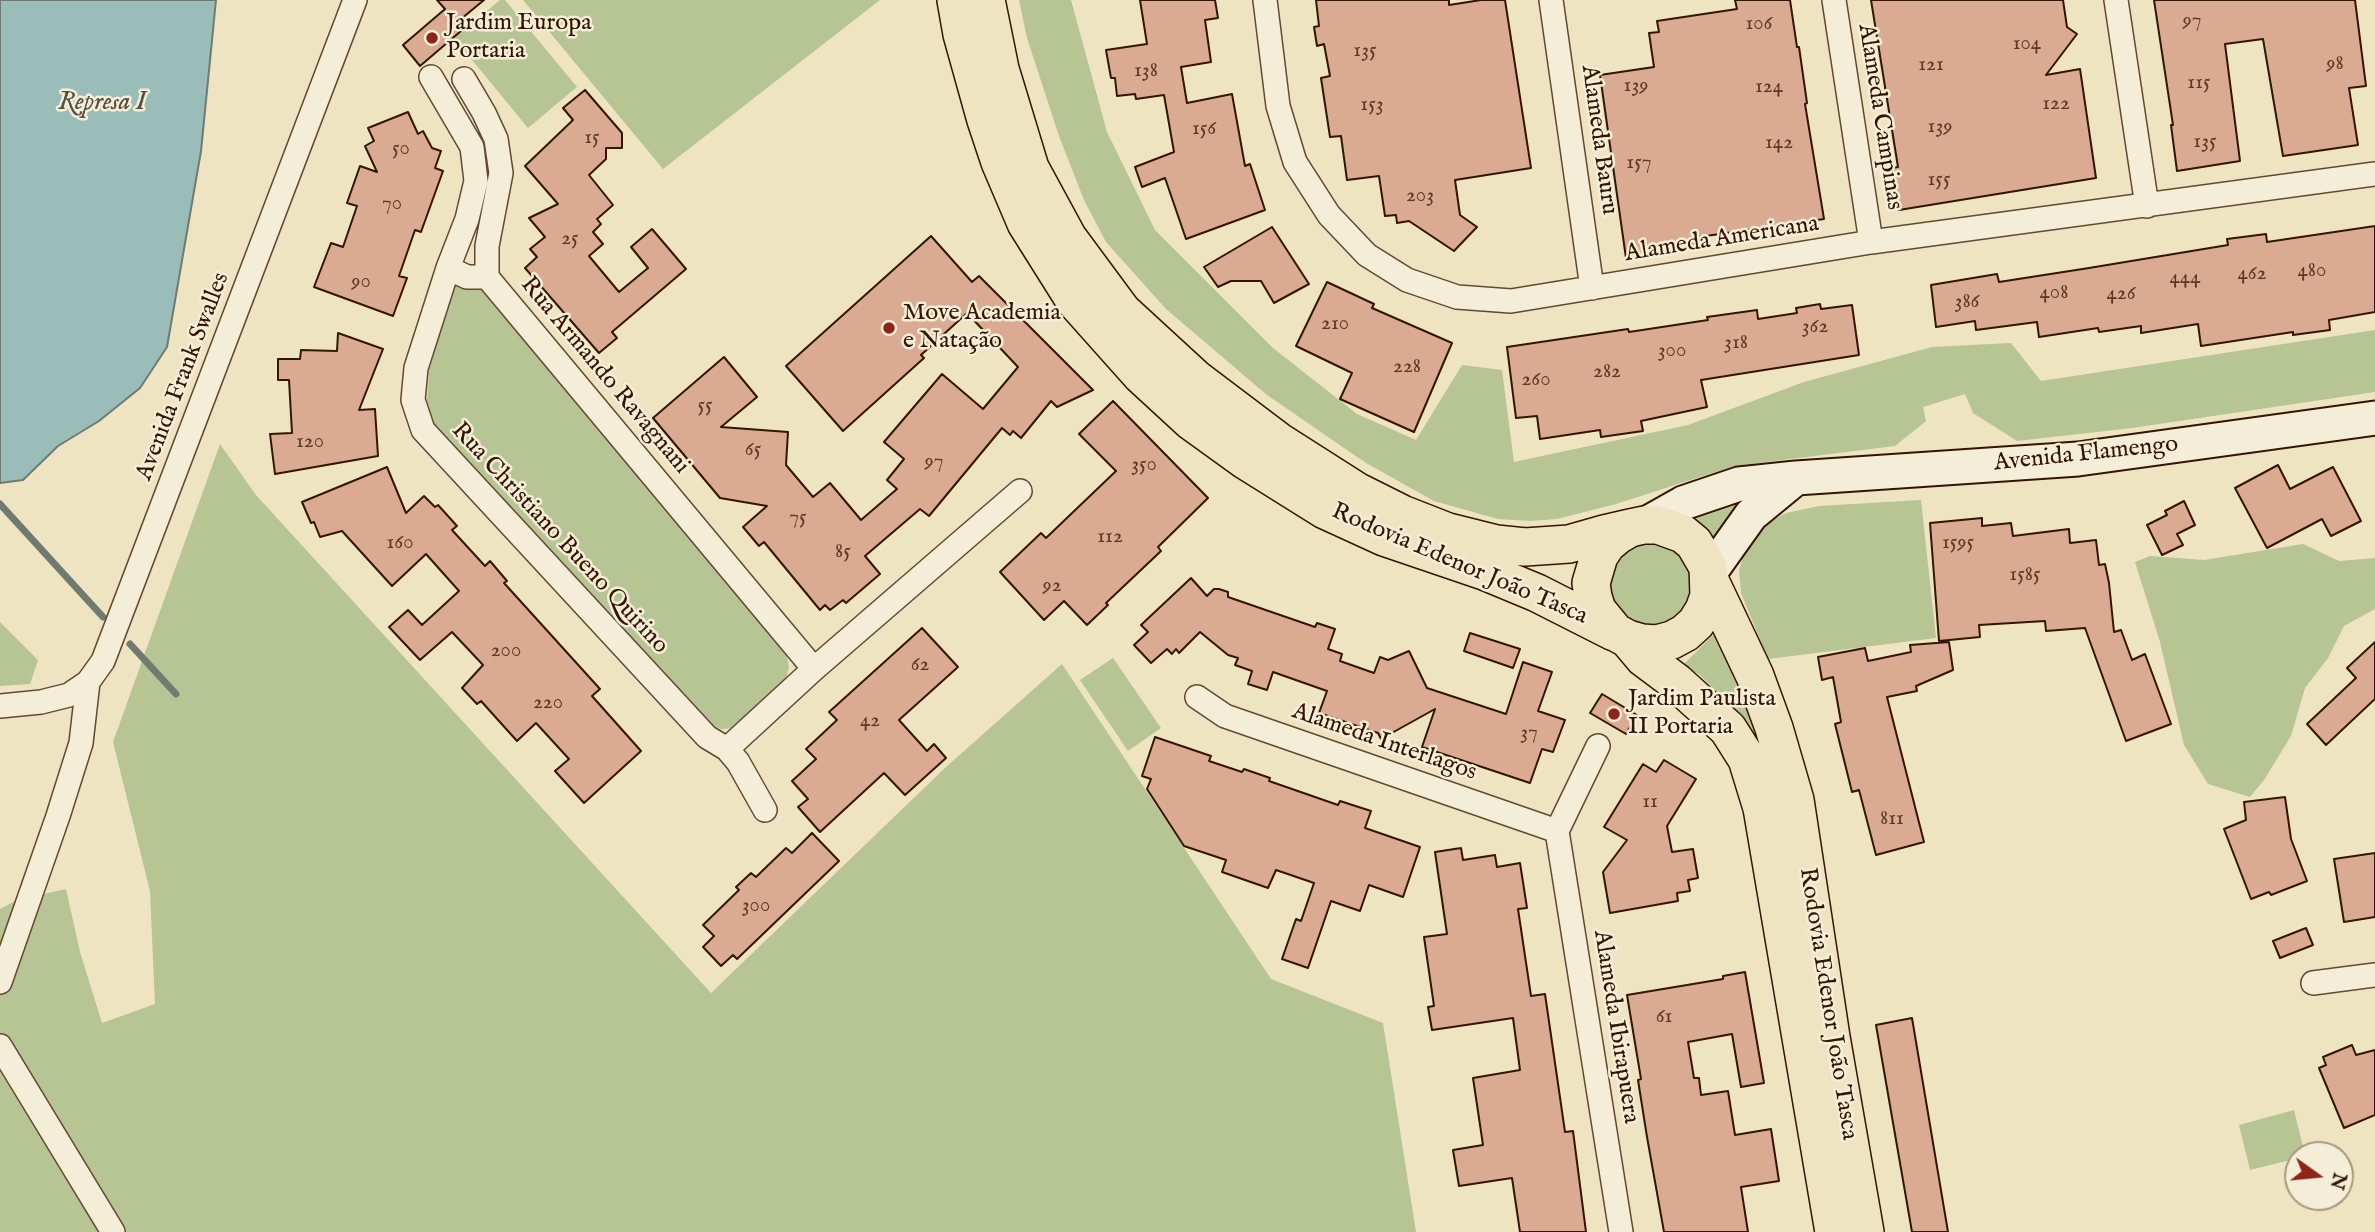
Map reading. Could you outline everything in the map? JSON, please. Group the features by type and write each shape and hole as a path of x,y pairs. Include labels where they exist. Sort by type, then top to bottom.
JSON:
{"main road":[{"name":"Rodovia Edenor João Tasca","path":"956,0 962,34 986,120 1000,162 1026,223 1075,301 1141,375 1191,421 1245,460 1325,510 1384,537 1475,567 1537,593 1621,636 1728,729 1747,759 1762,808 1834,1232"},
{"name":"Rodovia Edenor João Tasca","path":"986,0 1000,69 1030,167 1068,239 1122,311 1196,379 1278,441 1358,492 1402,514 1448,532 1496,544 1525,547 1569,544 1637,527"},
{"path":"1658,525 1683,534 1702,554 1709,577 1709,596 1696,623 1672,640 1642,643 1621,636 1597,610 1591,583 1599,556 1607,544 1618,535 1637,527 1658,525"},
{"name":"Rodovia Edenor João Tasca","path":"1709,577 1755,676 1774,728 1795,800 1831,1038 1865,1232"}],"street":[{"name":"Avenida Frank Swalles","path":"88,682 103,661 355,0"},
{"name":"Alameda Americana","path":"1265,0 1278,106 1295,162 1329,215 1367,256 1407,280 1457,297 1511,301 1871,242 2375,174"},
{"name":"Alameda Bauru","path":"1551,0 1592,288"},
{"name":"Alameda Campinas","path":"1834,0 1871,242"},
{"path":"2116,0 2147,206"},
{"path":"431,77 436,90 472,146 476,181 467,219 448,268 467,277 487,278"},
{"name":"Rua Armando Ravagnani","path":"464,79 496,139 501,173 487,246 487,278 814,669"},
{"name":"Rua Christiano Bueno Quirino","path":"448,268 416,368 413,400 423,430 707,737 727,749 738,762 765,810"},
{"name":"Avenida Flamengo","path":"1637,527 1683,503 1739,484 2078,459 2375,418"},
{"path":"1709,577 1751,515 1796,478"},
{"path":"727,749 814,669 1020,491"},
{"path":"0,706 41,702 69,695 88,682"},
{"path":"0,982 81,743 88,682"},
{"name":"Alameda Interlagos","path":"1197,697 1225,716 1558,831"},
{"path":"1558,831 1598,746"},
{"name":"Alameda Ibirapuera","path":"1558,831 1621,1232"},
{"path":"2313,984 2375,975"},
{"path":"0,1046 113,1232"}],"green space":[{"path":"500,0 505,0 577,87 528,128 454,38"},
{"path":"523,0 880,0 663,169"},
{"path":"1019,0 1071,0 1107,132 1155,230 1273,348 1357,414 1416,440 1462,365 1502,370 1514,462 1688,425 1804,382 1932,347 2011,343 2041,381 2375,330 2375,392 2132,428 2017,441 1973,413 1965,394 1923,407 1926,421 1895,446 1734,466 1616,504 1557,519 1498,519 1434,501 1366,463 1267,395 1166,309 1106,242 1084,200 1059,136 1027,38"},
{"path":"456,284 481,285 786,652 789,667 785,683 736,728 721,729 709,724 433,424 427,401 429,370"},
{"path":"220,444 256,495 711,993 946,767 1062,664 1271,979 1383,1023 1416,1232 0,1232 0,909 17,900 66,889 80,952 102,1023 155,1004 150,891 113,742"},
{"path":"1921,500 1936,638 1768,659 1741,593 1739,570 1747,545 1763,526 1786,513 1819,506"},
{"path":"1741,501 1715,544 1706,527 1685,517 1720,505"},
{"path":"1670,541 1697,571 1690,612 1654,632 1616,617 1606,570 1631,542"},
{"path":"2303,544 2339,561 2375,558 2375,609 2344,626 2328,658 2305,688 2291,736 2264,780 2250,797 2208,784 2184,745 2160,642 2135,562 2150,556 2204,560"},
{"path":"0,622 38,660 30,684 0,686"},
{"path":"1716,632 1768,748 1760,752 1736,711 1700,675 1683,665"},
{"path":"1113,658 1161,728 1128,751 1080,680"},
{"path":"2294,1110 2302,1141 2284,1141 2284,1162 2250,1170 2239,1125"}],"water":[{"name":"Represa I","path":"0,0 216,0 201,151 167,347 140,388 99,421 58,446 23,480 0,483"}],"building":[{"name":"Jardim Europa Portaria","path":"437,0 484,0 455,24 461,31 420,66 403,45 445,9"},
{"path":"1140,0 1215,0 1218,18 1205,20 1211,62 1181,67 1187,103 1232,94 1245,166 1250,164 1265,210 1186,239 1165,178 1142,187 1135,167 1174,152 1164,95 1136,99 1135,94 1117,96 1115,78 1111,78 1106,50 1147,44"},
{"path":"1316,0 1449,0 1449,5 1481,0 1505,0 1531,168 1455,180 1460,215 1477,227 1454,251 1409,221 1397,223 1396,215 1385,216 1379,176 1347,180 1341,136 1330,137 1321,78 1330,76 1324,44 1317,46 1314,27 1319,26"},
{"path":"1735,0 1790,0 1824,219 1692,238 1694,248 1626,258 1600,75 1654,67 1649,33 1659,32 1657,21 1737,9"},
{"path":"1871,0 2063,0 2067,27 2077,34 2046,75 2080,69 2096,178 1899,210 1892,168 1898,167"},
{"path":"2154,0 2355,0 2366,86 2349,88 2358,145 2283,156 2263,39 2225,44 2240,161 2177,171 2173,125"},
{"path":"585,90 622,133 622,148 606,148 606,159 589,175 613,205 597,219 601,224 593,232 603,244 589,256 619,292 648,268 631,247 652,229 686,269 612,332 617,338 599,353 525,268 537,257 530,249 545,237 529,218 558,204 525,166 573,120 563,108"},
{"path":"408,112 418,134 423,131 432,148 441,151 435,168 443,171 421,232 415,230 399,276 407,278 393,316 314,287 331,243 343,247 357,206 347,203 360,166 377,172 365,146 374,141 368,128"},
{"path":"2375,226 2375,312 2329,320 2330,330 2293,335 2293,332 2201,346 2198,324 2141,333 2141,326 2099,332 2098,328 2039,337 2037,322 1976,330 1975,321 1936,327 1931,285 1997,274 1999,282 2228,245 2227,239 2266,234 2267,242"},
{"path":"1272,227 1309,284 1274,303 1261,281 1231,281 1218,287 1204,267"},
{"path":"931,236 972,282 979,276 1093,390 1057,407 1051,401 1021,438 1013,431 1010,435 1002,428 929,516 920,509 865,556 880,574 846,603 843,600 830,610 825,605 820,610 764,542 759,546 743,527 767,506 720,498 653,418 724,357 757,397 721,427 788,432 786,465 813,497 830,483 861,520 897,489 887,480 904,459 884,442 942,374 983,409 1018,367 967,313 921,355 924,358 843,431 786,366"},
{"path":"1327,282 1374,304 1372,308 1452,343 1414,432 1340,399 1352,373 1296,346"},
{"path":"1820,304 1821,309 1852,305 1859,355 1701,380 1707,407 1641,421 1643,431 1601,437 1600,430 1540,439 1537,416 1516,418 1507,347 1628,329 1629,332 1757,310 1758,319 1797,313 1796,308"},
{"path":"338,333 383,349 359,410 375,409 378,456 275,474 270,434 292,433 289,380 278,380 278,359 300,359 301,350 337,351"},
{"path":"1113,401 1208,498 1158,547 1161,551 1106,603 1108,605 1087,625 1064,601 1044,620 1000,572 1041,533 1046,538 1116,471 1079,434"},
{"path":"2278,465 2290,489 2333,467 2361,521 2331,536 2322,519 2267,548 2235,488"},
{"path":"387,467 406,513 424,496 435,507 438,505 457,526 452,530 485,566 490,561 507,581 504,583 600,689 592,696 641,751 584,803 555,771 569,759 536,723 517,741 481,701 477,704 462,688 483,665 452,632 420,660 389,627 408,610 422,625 459,591 426,554 392,586 342,531 320,537 314,522 311,523 302,502"},
{"path":"2184,501 2195,525 2177,534 2183,545 2162,555 2147,525 2167,515 2165,511"},
{"path":"1982,518 1982,526 2011,523 2013,536 2069,529 2070,543 2096,540 2099,565 2105,564 2109,583 2114,632 2121,630 2132,660 2145,654 2171,724 2126,741 2085,628 2046,631 2045,621 1979,625 1980,637 1939,641 1930,523"},
{"path":"1191,578 1207,596 1214,589 1219,589 1228,592 1228,597 1315,627 1317,623 1335,629 1328,649 1342,654 1340,661 1374,673 1380,657 1388,660 1409,651 1427,688 1506,714 1523,662 1552,672 1538,711 1565,720 1553,752 1542,749 1530,783 1422,747 1435,709 1381,739 1378,733 1319,713 1327,691 1273,672 1267,690 1248,684 1252,671 1235,665 1238,658 1228,655 1200,632 1179,653 1176,649 1172,654 1167,649 1151,663 1134,645 1148,632 1141,625"},
{"path":"922,628 958,667 899,720 927,751 934,744 946,758 905,795 884,773 820,832 798,807 808,799 792,781 816,759 806,749 837,720 829,712"},
{"path":"1470,633 1520,649 1513,668 1464,651"},
{"path":"1949,642 1953,670 1916,686 1917,691 1887,697 1924,842 1876,855 1859,790 1852,792 1835,724 1841,722 1833,677 1822,680 1818,657 1865,648 1868,661 1911,652 1910,645"},
{"path":"2375,642 2375,699 2326,745 2307,724 2356,678 2347,668"},
{"name":"Jardim Paulista II Portaria","path":"1602,694 1637,715 1626,734 1590,713"},
{"path":"1155,737 1211,756 1209,761 1242,772 1244,769 1270,778 1269,781 1338,805 1340,801 1371,811 1365,828 1420,847 1403,897 1369,885 1360,911 1331,901 1308,968 1282,959 1296,919 1301,921 1314,883 1276,870 1268,888 1222,872 1226,860 1184,846 1147,789 1151,779 1142,776"},
{"path":"1664,760 1696,779 1667,826 1672,852 1693,849 1698,878 1688,880 1690,891 1677,893 1678,901 1610,913 1603,872 1627,840 1604,827 1643,764 1656,772"},
{"path":"2285,797 2291,839 2307,881 2271,895 2269,892 2251,899 2224,829 2246,820 2244,802"},
{"path":"812,833 839,861 737,959 733,955 721,966 703,947 714,936 703,925 739,890 736,887 751,873 756,877 786,848 792,853"},
{"path":"1461,848 1463,860 1495,855 1497,867 1520,863 1527,908 1518,909 1531,996 1545,994 1565,1132 1573,1131 1586,1232 1520,1232 1512,1178 1459,1186 1453,1150 1483,1145 1473,1078 1520,1070 1513,1018 1432,1030 1428,1007 1434,1006 1424,937 1447,934 1435,852"},
{"path":"2375,853 2375,917 2344,922 2334,859"},
{"path":"2306,928 2313,945 2280,958 2273,941"},
{"path":"1745,972 1764,1083 1741,1087 1732,1034 1688,1042 1694,1078 1699,1078 1701,1095 1728,1091 1735,1135 1771,1129 1779,1181 1741,1187 1748,1232 1664,1232 1638,1080 1641,1079 1627,995 1723,979 1723,976"},
{"path":"1912,1018 1948,1232 1912,1232 1876,1025"},
{"path":"2352,1045 2356,1055 2375,1050 2375,1115 2344,1128 2319,1068 2326,1065 2323,1057"}],"waterway":[{"path":"0,504 103,617"},
{"path":"130,644 176,694"}],"place":[{"name":"Jardim Europa Portaria","path":"432,38"},
{"name":"Move Academia e Natação","path":"889,328"},
{"name":"Jardim Paulista II Portaria","path":"1614,714"}]}
